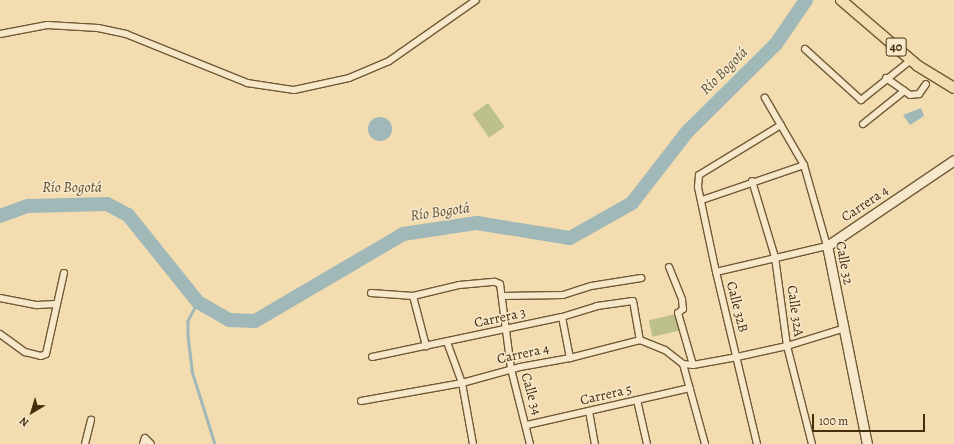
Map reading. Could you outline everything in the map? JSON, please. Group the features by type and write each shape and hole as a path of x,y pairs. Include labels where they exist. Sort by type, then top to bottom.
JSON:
{"main road":[{"name":"40","path":"841,0 911,60 934,77 954,88"}],"street":[{"path":"0,34 47,25 98,28 126,34 247,83 294,90 330,84 377,67 476,0"},
{"path":"805,49 861,100 886,78 911,60"},
{"path":"886,78 910,95 918,94 926,84"},
{"path":"863,124 904,91"},
{"name":"Calle 32","path":"765,98 804,165 827,246 842,329 867,444"},
{"name":"Calle 32B","path":"757,444 716,272 702,200 698,187 699,175 781,125"},
{"name":"Carrera 4","path":"716,272 827,246 954,160"},
{"path":"702,200 752,181 804,165"},
{"name":"Calle 32A","path":"752,181 775,257 787,346 812,444"},
{"path":"669,267 681,294 683,309 678,313 694,365"},
{"path":"0,334 25,352 41,356 46,354 64,273"},
{"path":"503,296 563,295 591,286 641,278"},
{"name":"Calle 34","path":"413,296 458,285 495,282 500,284 503,296 511,369 527,425 530,444"},
{"path":"371,293 413,296 426,346"},
{"path":"0,298 37,306 56,304"},
{"name":"Carrera 3","path":"372,357 562,317 597,306 632,301 640,340"},
{"path":"562,317 570,358"},
{"path":"640,340 665,350 683,364 694,365 787,346 842,329"},
{"name":"Carrera 4","path":"361,401 462,383 511,369 570,358 640,340"},
{"path":"447,342 462,383 473,444"},
{"path":"683,364 704,444"},
{"name":"Carrera 5","path":"527,425 690,388"},
{"path":"637,400 647,444"},
{"path":"589,411 595,444"},
{"path":"85,444 91,420"},
{"path":"144,441 151,444"}],"green space":[{"path":"488,103 505,127 489,138 472,114"},
{"path":"676,314 680,331 653,337 649,320"}],"water":[{"path":"921,108 924,116 910,125 903,115"},
{"path":"380,117 389,120 392,129 389,138 380,141 371,138 368,129 371,120"}],"waterway":[{"name":"Río Bogotá","path":"0,216 28,206 107,204 128,215 198,302 229,320 255,321 403,234 477,223 570,238 632,203 687,132 776,44 806,0"},
{"path":"198,302 188,321 192,371 215,444"}]}
